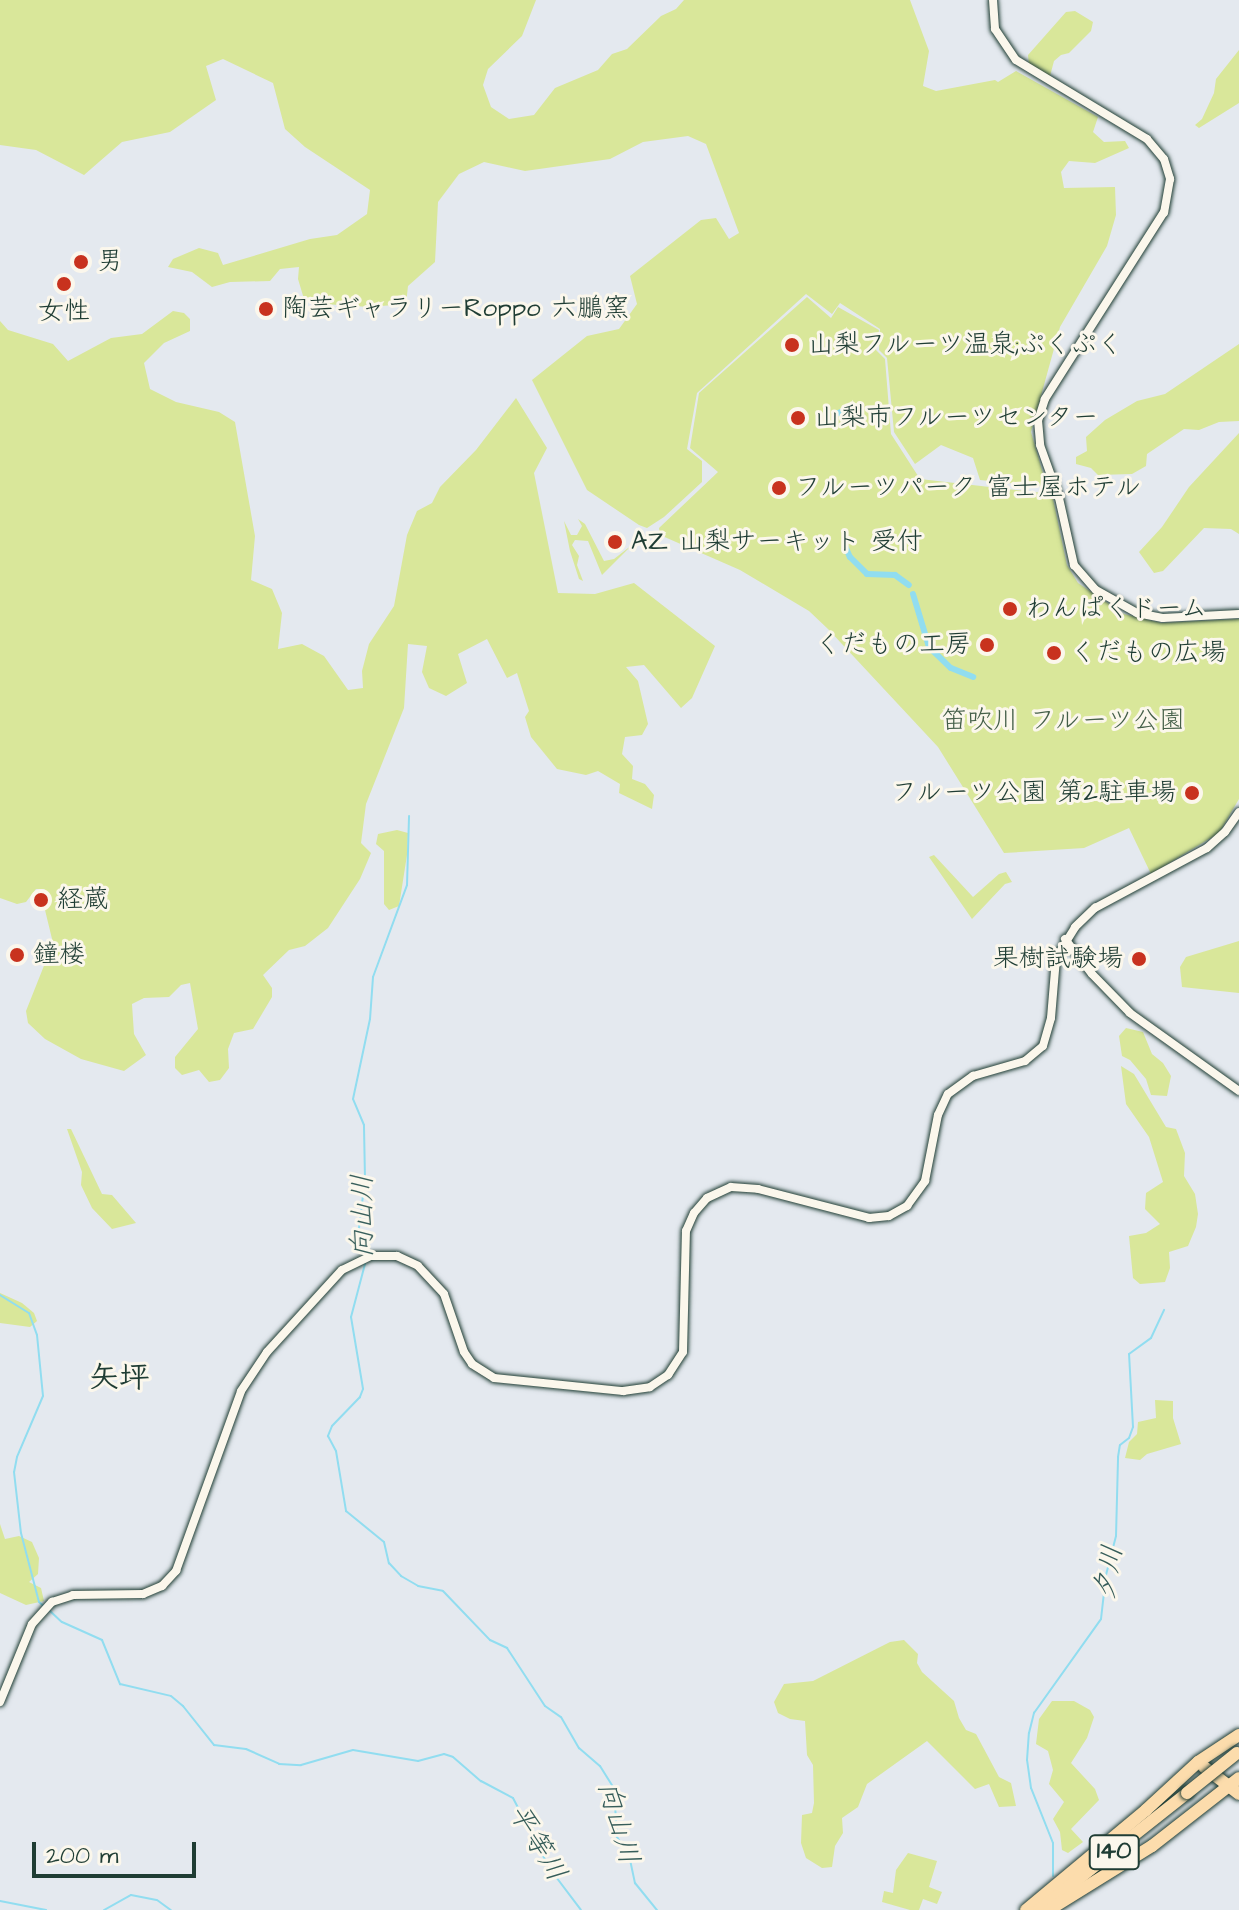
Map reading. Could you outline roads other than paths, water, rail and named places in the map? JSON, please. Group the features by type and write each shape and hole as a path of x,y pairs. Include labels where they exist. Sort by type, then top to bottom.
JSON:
{"highway":[{"path":"1026,1910 1146,1810 1198,1762 1239,1735"},
{"name":"140","path":"1039,1910 1238,1752"},
{"path":"1049,1910 1152,1846 1236,1787 1198,1762"}],"street":[{"path":"993,0 995,29 1006,50 1030,69 1147,139 1168,168 1170,192 1164,212 1045,399 1038,431 1059,498 1070,555 1081,576 1096,590 1137,613 1163,618 1239,614"},
{"path":"0,1702 32,1624 42,1609 63,1596 143,1594 170,1579 182,1561 234,1408 251,1372 327,1285 358,1260 371,1256 408,1260 437,1282 464,1352 472,1364 494,1378 623,1391 650,1387 668,1375 683,1352 684,1243 689,1222 699,1205 719,1191 745,1187 869,1218 889,1216 907,1206 925,1181 938,1115 948,1094 973,1076 1025,1061 1043,1046 1051,1018 1053,970 1065,939 1095,908 1207,848 1225,832 1239,812"},
{"path":"1065,939 1092,974 1130,1013 1239,1091"}],"waterway":[{"path":"836,414 850,408"},
{"path":"845,546 850,557 867,574 895,575 909,585"},
{"path":"913,594 929,647 951,668 973,677"},
{"name":"向山川","path":"365,1254 359,1228 365,1179 364,1125 353,1099 370,1019 373,977 407,885 409,816"},
{"name":"向山川","path":"365,1264 351,1317 363,1389 360,1397 332,1426 328,1436 336,1451 346,1511 384,1542 389,1563 401,1576 418,1586 443,1591 490,1640 507,1648 545,1706 561,1717 579,1748 600,1766 614,1788 617,1837 629,1855 635,1883 657,1910"},
{"name":"平等川","path":"0,1295 29,1313 37,1335 43,1396 17,1457 14,1472 21,1533 39,1602 45,1607"},
{"name":"夕川","path":"1053,1876 1053,1843 1031,1788 1027,1760 1029,1733 1034,1713 1101,1619 1106,1575 1116,1536 1118,1457 1120,1445 1129,1438 1133,1427 1129,1354 1151,1338 1164,1310"},
{"name":"平等川","path":"50,1611 62,1622 102,1640 120,1684 171,1696 183,1706 214,1745 246,1749 279,1764 301,1765 353,1750 418,1761 444,1754 453,1757 481,1781 513,1798 550,1869 581,1910"},
{"path":"104,1910 131,1895 157,1900 171,1910"},
{"path":"0,1901 46,1910"}],"place":[{"name":"男","path":"81,262"},
{"name":"女性","path":"64,284"},
{"name":"陶芸ギャラリーRoppo 六鵬窯","path":"266,309"},
{"name":"山梨フルーツ温泉;ぷくぷく","path":"792,345"},
{"name":"山梨市フルーツセンター","path":"798,418"},
{"name":"フルーツパーク 富士屋ホテル","path":"779,488"},
{"name":"AZ 山梨サーキット 受付","path":"615,542"},
{"name":"わんぱくドーム","path":"1010,609"},
{"name":"くだもの工房","path":"987,645"},
{"name":"くだもの広場","path":"1054,653"},
{"name":"フルーツ公園 第2駐車場","path":"1192,793"},
{"name":"経蔵","path":"41,900"},
{"name":"鐘楼","path":"17,955"},
{"name":"果樹試験場","path":"1139,959"}],"district":[{"name":"矢坪","path":"119,1378"}],"park label":[{"name":"笛吹川 フルーツ公園","path":"1063,721"}]}
